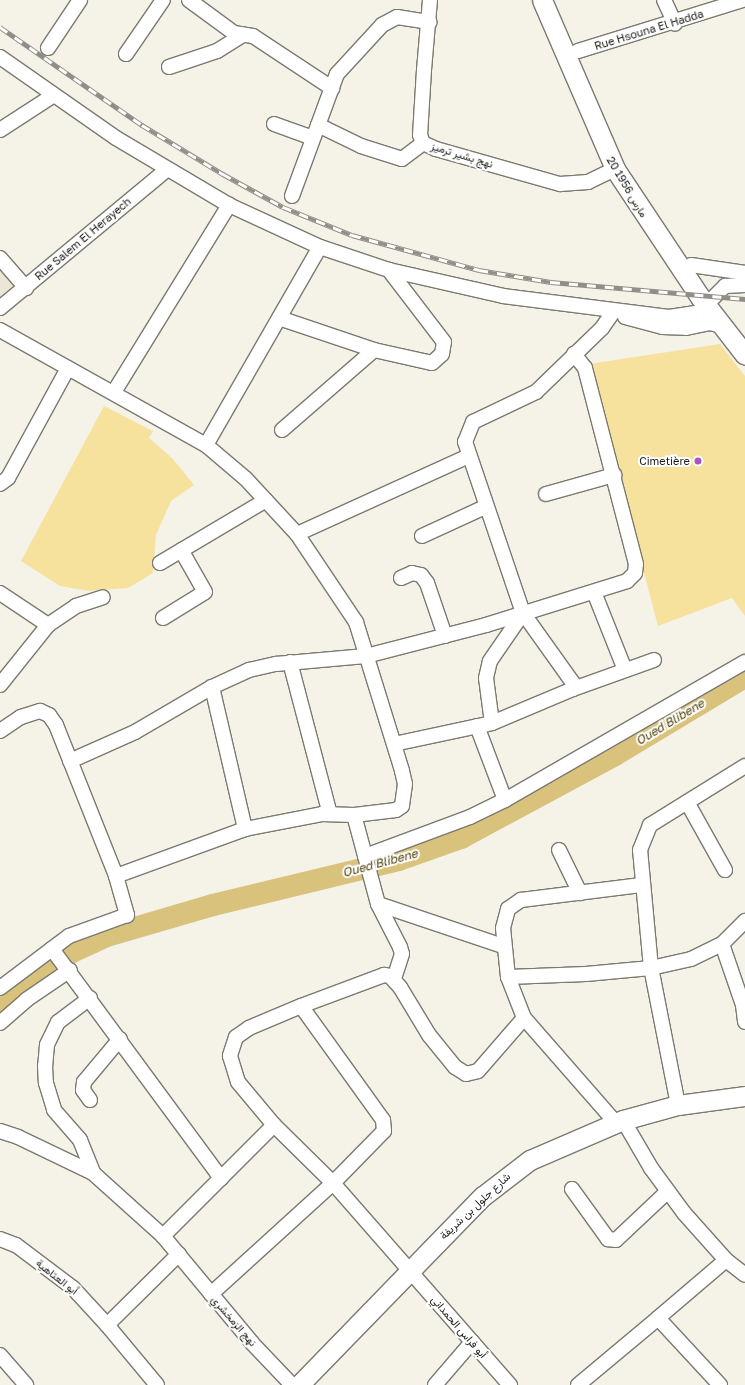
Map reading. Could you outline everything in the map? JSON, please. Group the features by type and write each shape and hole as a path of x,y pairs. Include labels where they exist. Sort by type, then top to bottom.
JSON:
{"main road":[{"name":"20 مارس 1956","path":"542,0 615,169 711,302 745,337"},
{"name":"20 مارس 1956","path":"555,0 625,162 691,265 722,326 745,355"},
{"name":"شارع جلول بن شريفة","path":"299,1385 409,1270 483,1196 515,1169 547,1150 619,1121 678,1105 745,1096"}],"street":[{"path":"48,48 80,0"},
{"path":"126,54 163,0"},
{"path":"189,0 234,33 253,36 332,88"},
{"name":"نهج بشير ترميز","path":"430,0 430,22 423,84 420,135 423,143 436,149 560,184 588,182 615,169"},
{"path":"664,0 675,24"},
{"name":"Rue Hsouna El Hadda","path":"578,52 675,24 742,0"},
{"path":"292,196 337,74 382,25 397,17 430,22"},
{"path":"169,67 217,51 243,35"},
{"path":"0,58 166,170 229,205 320,247 388,270 503,296 614,311 680,317 711,302 725,286 745,285"},
{"path":"0,130 54,95"},
{"path":"274,124 313,138"},
{"path":"318,125 361,146 402,159 423,143"},
{"name":"Rue Salem El Herayech","path":"0,308 26,288 166,170"},
{"path":"114,392 229,205"},
{"path":"206,445 320,247"},
{"path":"0,258 26,288"},
{"path":"691,265 745,273"},
{"path":"279,318 374,350 432,363 442,354 444,342 388,270"},
{"path":"614,311 636,322 662,327 686,328 710,323 722,326"},
{"path":"573,689 573,683 523,613 468,457 465,442 473,422 536,392 602,328 614,311"},
{"path":"0,330 114,392 206,445 266,500 297,534 356,622 405,784 402,806 396,810 354,815 330,814 246,828 116,876"},
{"path":"282,430 374,350"},
{"path":"70,761 135,732 212,687 249,670 290,662 366,656 445,636 627,581 635,573 636,564 585,368 574,354"},
{"path":"4,481 68,368"},
{"path":"297,534 468,457"},
{"path":"546,494 614,475"},
{"path":"160,563 266,500"},
{"path":"422,536 485,507"},
{"path":"163,618 205,592 181,550"},
{"path":"400,578 412,573 421,575 427,583 445,636"},
{"path":"594,592 625,670"},
{"path":"0,593 48,625"},
{"path":"0,685 48,625 76,606 103,597"},
{"path":"492,723 486,678 490,661 523,613"},
{"path":"394,744 492,723 573,689 654,660"},
{"path":"290,662 330,814"},
{"path":"366,859 470,817 504,800 745,662"},
{"path":"212,687 246,828"},
{"path":"0,731 21,716 40,711 49,715 56,725 116,876 127,915 69,936 54,950 0,988"},
{"path":"477,726 504,800"},
{"path":"678,1105 650,968 642,885 640,850 642,837 650,825 745,766"},
{"path":"687,802 725,870"},
{"path":"354,815 378,904 402,954 394,979 429,1035 455,1067 466,1074 478,1071 524,1018"},
{"path":"559,850 580,892"},
{"path":"642,885 580,892 514,903 504,918 503,946 508,977 524,1018 619,1121 668,1191 726,1260 745,1275"},
{"path":"378,904 503,946"},
{"path":"508,977 650,968 691,959 722,944 745,921"},
{"path":"722,944 744,1005 745,1022"},
{"path":"54,950 222,1178"},
{"path":"0,1023 26,1000 68,967"},
{"name":"أبو فراس الحمداني","path":"394,979 384,975 301,1006 249,1028 236,1037 230,1048 238,1082 274,1125 333,1183 510,1385"},
{"path":"90,998 58,1022 47,1045 45,1066 46,1083 54,1110 80,1140 93,1173"},
{"path":"211,1294 333,1183 375,1142 385,1125 301,1006"},
{"path":"90,1100 83,1090 84,1082 120,1039"},
{"path":"0,1132 18,1137 93,1173 163,1236 274,1125"},
{"path":"572,1189 608,1239 616,1240 668,1191"},
{"name":"نهج الزمخشري","path":"163,1236 211,1294 292,1385"},
{"name":"أبو العتاهية","path":"0,1239 16,1245 73,1288 157,1385"},
{"path":"107,1326 179,1254"},
{"path":"578,1385 726,1260"},
{"path":"658,1318 720,1385"},
{"path":"436,1385 472,1342"},
{"path":"0,1355 26,1385"}],"shaded area":[{"path":"0,264 16,283 0,297"},
{"path":"720,344 745,376 745,616 732,598 658,626 589,364"},
{"path":"104,406 153,431 149,438 173,459 194,485 171,501 156,535 153,573 128,588 89,591 60,586 21,561"}],"waterway":[{"name":"Oued Blibene","path":"0,1006 70,953 107,936 213,905 399,860 461,838 615,755 745,677"}],"railway":[{"path":"0,27 142,125 223,174 283,207 352,235 479,270 551,282 745,299"}],"place":[{"name":"Cimetière","path":"698,461"}]}
